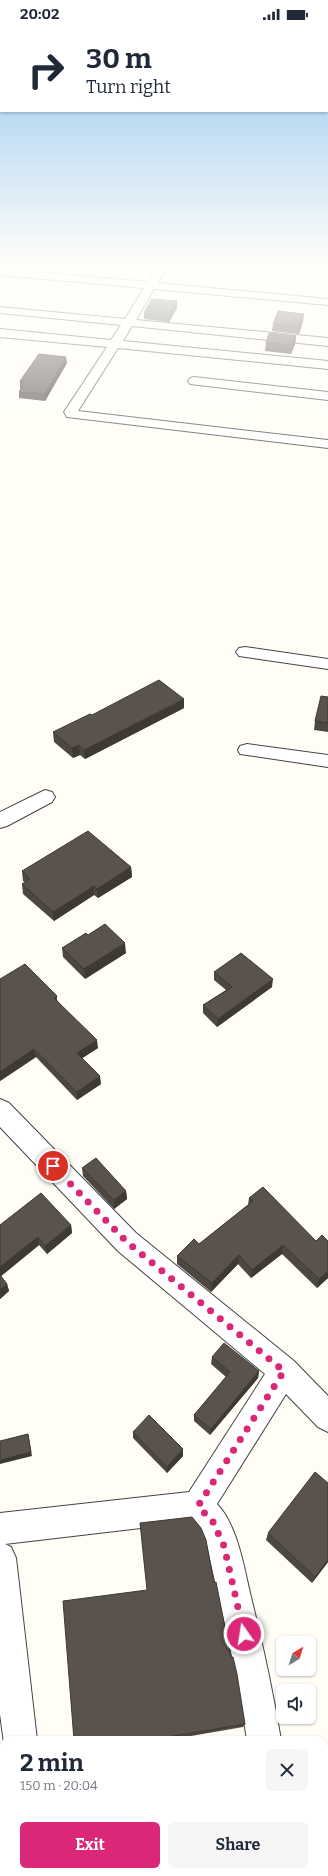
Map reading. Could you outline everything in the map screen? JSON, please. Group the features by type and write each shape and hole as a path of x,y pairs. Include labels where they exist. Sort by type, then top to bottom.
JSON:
{"street":[{"path":"112,349 71,412 72,414 328,444"},
{"path":"168,349 328,365"},
{"path":"194,381 328,396"},
{"path":"246,652 328,664"},
{"path":"247,750 328,762"},
{"path":"0,821 45,797"},
{"path":"0,1110 127,1242 284,1371 328,1417"},
{"path":"198,1506 284,1371"},
{"path":"0,1528 198,1506"},
{"path":"198,1506 213,1522 224,1546 254,1678 263,1736"},
{"path":"0,1558 20,1736"}],"building":[{"path":"39,354 66,357 45,394 19,392 23,386 20,386 23,381 20,381"},
{"path":"159,680 184,699 84,750 79,745 72,748 53,732 90,714 92,715"},
{"path":"321,696 328,697 328,723 315,721"},
{"path":"88,831 131,867 97,889 94,886 53,912 22,884 30,879 22,871"},
{"path":"105,924 125,943 84,969 62,948 86,933 88,935"},
{"path":"241,953 273,979 218,1019 203,1005 232,987 214,972"},
{"path":"25,964 57,996 54,998 97,1040 77,1053 100,1076 77,1092 34,1049 0,1072 0,979"},
{"path":"96,1158 126,1191 114,1200 82,1168"},
{"path":"263,1187 316,1241 322,1235 328,1241 328,1271 319,1279 283,1245 252,1270 239,1255 212,1283 177,1256 194,1239 199,1244 253,1201 249,1198"},
{"path":"41,1193 71,1225 45,1246 38,1237 0,1267 0,1225"},
{"path":"0,1275 7,1284 0,1290"},
{"path":"224,1343 259,1371 211,1429 194,1415 230,1372 212,1357"},
{"path":"149,1415 183,1449 167,1467 133,1432"},
{"path":"28,1434 31,1452 0,1460 0,1441"},
{"path":"315,1472 328,1483 328,1560 315,1577 268,1533"},
{"path":"192,1517 201,1528 206,1540 231,1657 233,1657 237,1674 245,1724 174,1736 74,1736 63,1601 147,1590 140,1523"}],"route":[{"path":"53,1166 127,1242 284,1371 198,1506 213,1522 224,1546 244,1634"}]}
